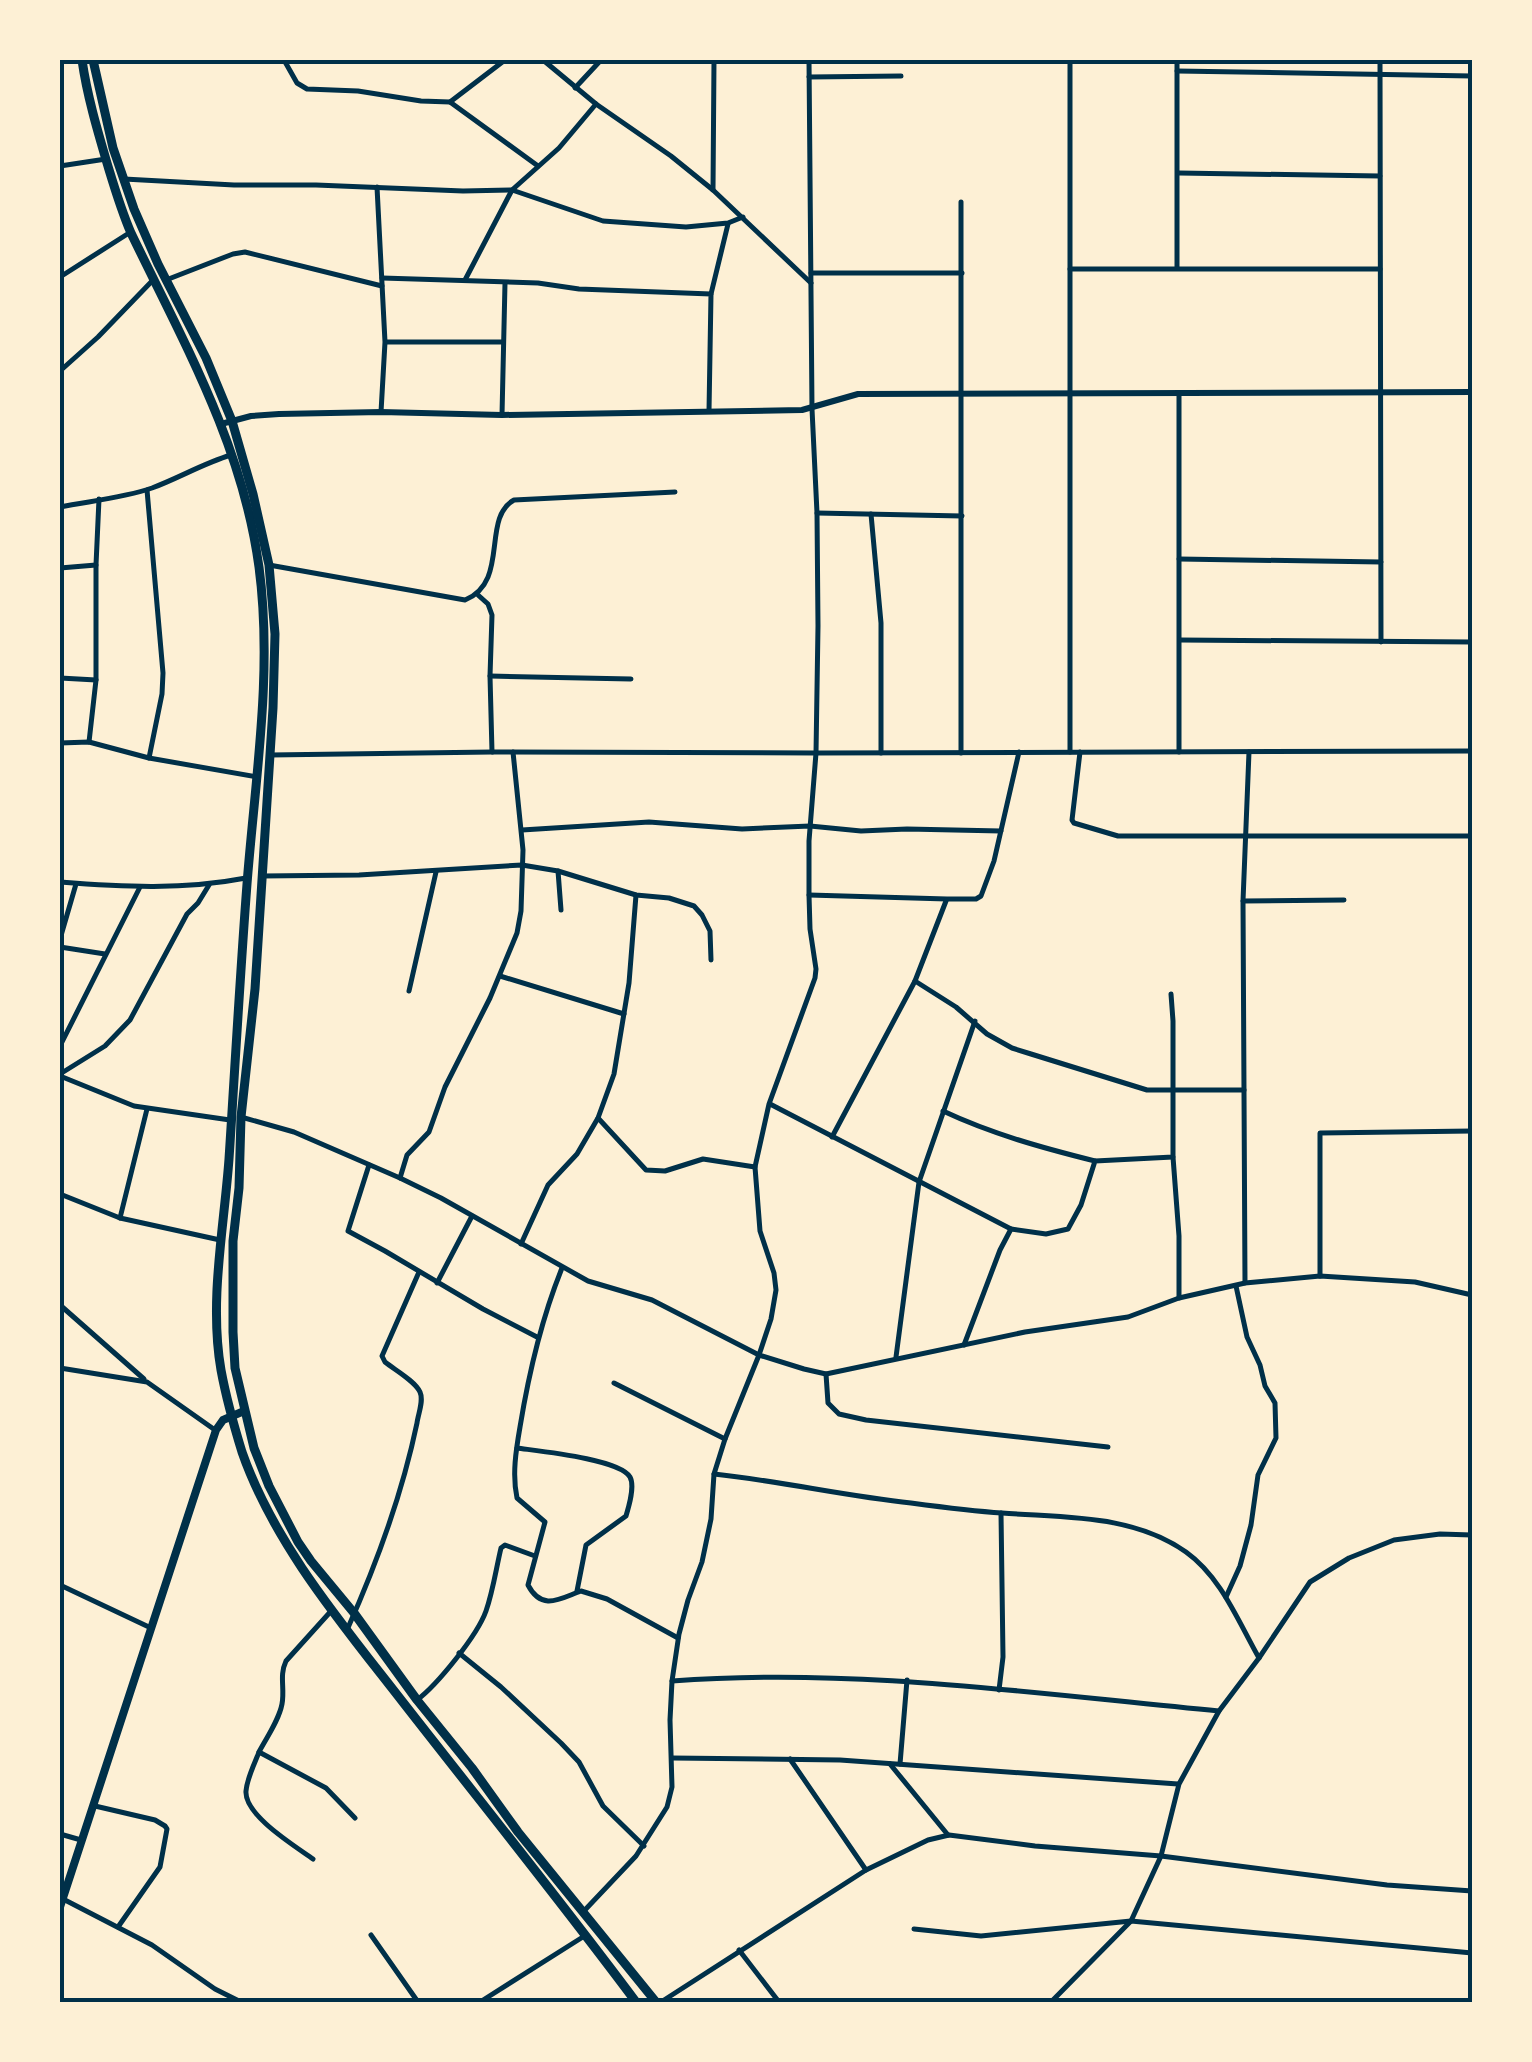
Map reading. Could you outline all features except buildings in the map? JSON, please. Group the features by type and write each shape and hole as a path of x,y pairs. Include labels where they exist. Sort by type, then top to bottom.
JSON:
{"highway":[{"path":"82,60 94,120 131,232 206,358 232,421 268,565 275,634 274,708 256,989 220,1240 220,1368 242,1452 284,1539 346,1630 636,2002"},
{"path":"92,60 124,179 242,487 254,533 263,602 263,687 248,878 236,1119 239,1188 233,1242 236,1368 254,1448 269,1486 311,1561 582,1913 658,2002"}],"main road":[{"path":"62,1903 216,1430 222,1420 244,1411"}],"street":[{"path":"284,60 297,83 307,89 358,90 450,102 538,166"},
{"path":"450,102 505,60"},
{"path":"543,60 713,190 811,283"},
{"path":"575,88 601,60"},
{"path":"713,190 714,60"},
{"path":"582,1913 644,1846 668,1807 672,1786 672,1681 678,1638 702,1562 714,1474 759,1355 776,1290 760,1231 755,1167 769,1104 815,978 809,895 816,753 818,514 812,409 809,60"},
{"path":"1070,60 1070,752"},
{"path":"1177,60 1177,268"},
{"path":"1380,60 1381,642"},
{"path":"1177,71 1472,76"},
{"path":"809,77 902,76"},
{"path":"464,281 512,190 559,148 596,104"},
{"path":"60,166 106,158"},
{"path":"1179,173 1380,176"},
{"path":"124,179 223,185 512,190 603,221 686,227 743,217"},
{"path":"377,187 385,342 380,412"},
{"path":"961,202 962,752"},
{"path":"709,411 711,294 728,222"},
{"path":"60,277 131,232"},
{"path":"60,371 160,280 233,254 245,252 382,286"},
{"path":"1070,269 1380,269"},
{"path":"811,274 962,273"},
{"path":"382,278 711,294"},
{"path":"502,415 505,283"},
{"path":"385,342 503,342"},
{"path":"221,424 264,415 380,412 502,415 812,409 858,394 1472,392"},
{"path":"1178,393 1178,752"},
{"path":"60,507 147,490 211,461 232,456"},
{"path":"147,490 164,673 149,758"},
{"path":"268,565 465,600 478,595 492,567 500,516 507,503 676,492"},
{"path":"90,742 96,680 99,499"},
{"path":"818,514 962,516"},
{"path":"871,514 880,623 881,753"},
{"path":"1179,559 1380,562"},
{"path":"60,568 96,565"},
{"path":"478,595 488,604 492,615 492,752"},
{"path":"1179,640 1472,642"},
{"path":"490,676 632,679"},
{"path":"60,678 96,680"},
{"path":"60,742 90,742 149,758 257,777"},
{"path":"269,755 1472,751"},
{"path":"400,1178 407,1156 429,1132 444,1086 500,976 517,933 522,830 512,752"},
{"path":"809,895 947,899 981,896 994,861 1019,752"},
{"path":"1080,752 1071,816 1074,822 1125,836 1472,836"},
{"path":"1245,1283 1243,901 1249,752"},
{"path":"522,830 625,822 742,829 810,826 861,831 1001,831"},
{"path":"262,876 522,865 558,870 636,895 668,898 694,906 710,931 711,960"},
{"path":"558,870 561,910"},
{"path":"410,991 436,871"},
{"path":"60,882 140,887 209,885 248,878"},
{"path":"76,884 60,943 106,954"},
{"path":"60,1075 105,1046 130,1020 187,914 209,885"},
{"path":"60,1046 64,1029 140,887"},
{"path":"521,1244 548,1185 577,1154 598,1118 614,1074 636,895"},
{"path":"832,1137 914,981 947,899"},
{"path":"1243,901 1344,900"},
{"path":"500,976 624,1014"},
{"path":"914,981 1012,1048 1147,1090 1244,1090"},
{"path":"1171,994 1180,1298"},
{"path":"896,1358 919,1182 975,1021"},
{"path":"60,1075 147,1109 236,1119 294,1132 400,1178 588,1282 652,1300 759,1355 826,1374 1025,1332 1128,1317 1180,1298 1245,1283 1320,1276 1415,1282 1472,1294"},
{"path":"769,1104 1011,1228 1046,1234 1068,1230 1082,1205 1095,1161"},
{"path":"120,1218 147,1109"},
{"path":"943,1111 1016,1140 1095,1161 1173,1157"},
{"path":"598,1118 646,1170 665,1171 703,1159 755,1167"},
{"path":"1320,1276 1320,1133 1472,1132"},
{"path":"369,1165 348,1231 537,1337"},
{"path":"60,1194 120,1218 220,1240"},
{"path":"437,1283 472,1216"},
{"path":"964,1345 1011,1228"},
{"path":"562,1268 537,1337 517,1448 517,1498 545,1522 528,1586 536,1597 560,1601 577,1592 607,1599 678,1638"},
{"path":"346,1630 380,1554 422,1398 419,1389 382,1356 419,1272"},
{"path":"1226,1598 1252,1526 1258,1476 1276,1438 1275,1403 1247,1337 1236,1286"},
{"path":"60,1305 147,1382 216,1430"},
{"path":"60,1368 147,1382"},
{"path":"826,1374 828,1403 839,1414 1108,1447"},
{"path":"614,1383 725,1439"},
{"path":"517,1448 591,1460 623,1471 632,1482 626,1516 586,1545 577,1592"},
{"path":"714,1474 896,1501 1121,1523 1182,1549 1200,1564 1226,1598 1259,1658"},
{"path":"999,1690 1004,1657 1000,1513"},
{"path":"1051,2002 1130,1921 1161,1856 1179,1784 1219,1711 1310,1582 1349,1558 1394,1540 1440,1534 1472,1535"},
{"path":"416,1700 432,1687 477,1630 487,1610 500,1548 504,1545 536,1556"},
{"path":"60,1585 150,1628"},
{"path":"313,1858 268,1826 252,1809 246,1790 279,1712 282,1669 332,1610"},
{"path":"458,1653 561,1742 579,1762 603,1806 644,1846"},
{"path":"672,1681 744,1676 908,1680 1219,1711"},
{"path":"900,1764 908,1680"},
{"path":"260,1752 326,1788 355,1818"},
{"path":"672,1758 840,1760 1179,1784"},
{"path":"790,1759 866,1870"},
{"path":"890,1764 949,1836"},
{"path":"95,1806 155,1820 167,1830 160,1867 118,1927"},
{"path":"60,1834 82,1840"},
{"path":"658,2002 866,1870 928,1840 949,1836 1472,1891"},
{"path":"62,1903 162,1951 214,1989 241,2002"},
{"path":"914,1929 981,1936 1130,1921 1472,1953"},
{"path":"371,1935 418,2002"},
{"path":"480,2002 586,1935"},
{"path":"739,1950 779,2002"}]}
